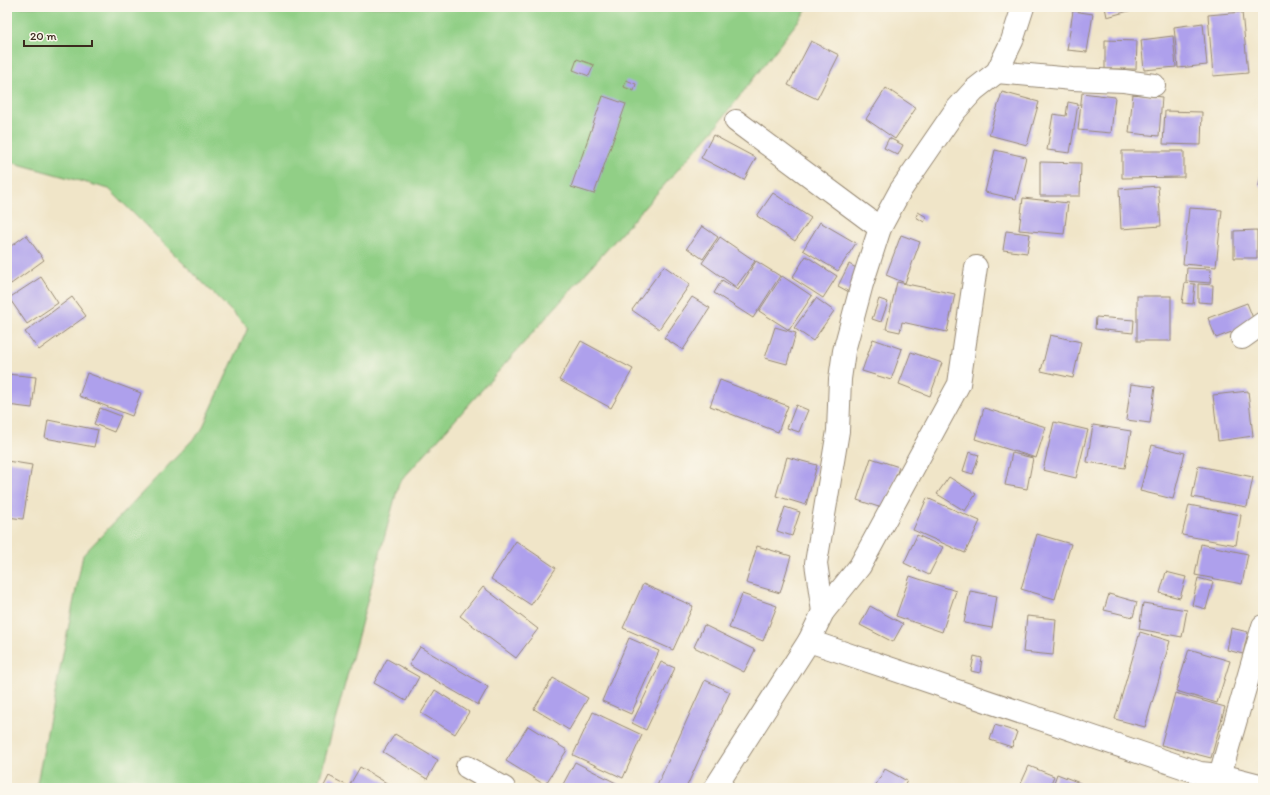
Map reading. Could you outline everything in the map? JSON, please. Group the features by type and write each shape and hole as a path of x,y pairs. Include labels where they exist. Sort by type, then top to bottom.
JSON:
{"street":[{"path":"823,612 816,563 838,431 840,379 843,358 862,284 880,228 900,191 955,111 974,90 997,72 1012,41 1023,7"},
{"path":"997,72 1072,79 1124,81 1154,85"},
{"path":"736,121 880,228"},
{"path":"715,788 809,641 823,612 860,566 959,384 976,267"},
{"path":"1242,338 1263,323"},
{"path":"1204,779 1263,626"},
{"path":"809,641 1204,779 1263,786"},
{"path":"468,767 504,788"}],"green space":[{"path":"7,7 809,7 715,128 399,483 317,788 36,788 83,555 201,431 248,328 109,189 7,161"}],"building":[{"path":"1105,7 1143,7 1107,17"},
{"path":"1073,11 1093,14 1087,52 1067,50"},
{"path":"1242,12 1248,73 1213,76 1208,15"},
{"path":"1203,23 1207,65 1178,68 1174,27"},
{"path":"1173,36 1176,67 1144,70 1141,40"},
{"path":"1105,40 1137,41 1136,69 1105,69"},
{"path":"811,41 839,55 817,99 788,85"},
{"path":"577,59 594,65 589,76 573,70"},
{"path":"626,80 636,84 634,91 624,87"},
{"path":"886,88 916,108 895,139 866,119"},
{"path":"1002,92 1039,102 1027,145 989,135"},
{"path":"1082,93 1115,97 1111,133 1078,130"},
{"path":"1133,94 1162,97 1159,136 1129,133"},
{"path":"603,96 626,104 594,194 571,187"},
{"path":"1068,102 1078,104 1070,153 1047,150 1053,114 1066,116"},
{"path":"1165,111 1202,112 1201,145 1163,144"},
{"path":"713,135 756,158 744,180 701,158"},
{"path":"889,138 903,145 898,155 884,148"},
{"path":"995,150 1026,157 1016,199 985,192"},
{"path":"1122,151 1184,151 1184,177 1122,178"},
{"path":"1040,162 1081,163 1080,196 1040,196"},
{"path":"1263,168 1263,187 1259,186"},
{"path":"1158,186 1161,226 1121,229 1119,189"},
{"path":"773,193 811,218 795,241 757,216"},
{"path":"1023,198 1068,203 1064,234 1019,230"},
{"path":"1189,208 1222,210 1216,267 1183,264"},
{"path":"918,212 927,217 924,222 916,217"},
{"path":"820,222 856,243 838,271 803,250"},
{"path":"702,226 718,237 703,259 687,248"},
{"path":"1257,230 1257,258 1234,258 1234,231"},
{"path":"1006,231 1030,234 1027,253 1003,250"},
{"path":"26,235 44,260 11,284 7,278 7,249"},
{"path":"901,235 920,242 905,283 886,275"},
{"path":"720,237 755,261 736,287 702,263"},
{"path":"806,256 837,276 823,298 792,278"},
{"path":"756,261 780,276 753,318 714,293 722,280 738,290"},
{"path":"849,264 860,270 849,292 838,286"},
{"path":"664,266 690,284 659,329 632,310"},
{"path":"1187,268 1211,269 1210,283 1186,281"},
{"path":"782,276 812,296 789,330 759,311"},
{"path":"41,277 58,303 27,324 9,298"},
{"path":"897,282 955,294 947,332 902,322 900,332 886,329"},
{"path":"1185,283 1195,284 1193,304 1182,303"},
{"path":"1198,284 1213,285 1212,303 1198,302"},
{"path":"1137,296 1171,296 1171,341 1137,341"},
{"path":"72,297 86,316 39,350 25,332"},
{"path":"692,297 710,308 683,350 664,338"},
{"path":"816,298 834,311 813,341 794,328"},
{"path":"879,299 888,302 881,322 872,319"},
{"path":"1247,303 1255,323 1216,338 1208,318"},
{"path":"1096,317 1134,320 1133,333 1095,329"},
{"path":"775,327 796,333 787,364 765,358"},
{"path":"1050,335 1081,342 1073,378 1041,371"},
{"path":"873,339 902,349 891,380 862,371"},
{"path":"581,341 633,369 611,408 559,380"},
{"path":"911,352 942,363 930,396 899,384"},
{"path":"87,373 141,393 132,416 79,396"},
{"path":"7,374 36,377 32,408 7,405"},
{"path":"720,380 788,406 778,432 710,406"},
{"path":"1131,384 1155,387 1150,423 1126,420"},
{"path":"1248,391 1253,436 1218,441 1213,395"},
{"path":"796,405 808,410 799,432 787,428"},
{"path":"100,408 121,416 114,432 94,424"},
{"path":"984,408 1046,427 1036,458 975,439"},
{"path":"48,420 98,430 94,447 45,438"},
{"path":"1054,422 1088,430 1076,478 1043,470"},
{"path":"1093,425 1131,431 1125,468 1087,462"},
{"path":"1152,445 1185,453 1173,499 1140,491"},
{"path":"969,452 979,455 973,474 963,471"},
{"path":"1012,453 1033,458 1027,489 1005,485"},
{"path":"787,457 817,465 806,505 776,496"},
{"path":"871,458 899,467 885,509 857,500"},
{"path":"7,461 32,465 23,519 7,517"},
{"path":"1198,466 1253,477 1247,507 1192,497"},
{"path":"949,477 976,494 965,511 937,494"},
{"path":"927,498 980,521 965,553 913,530"},
{"path":"1189,505 1241,515 1236,545 1182,535"},
{"path":"785,507 800,512 792,536 777,531"},
{"path":"1037,534 1071,544 1055,599 1021,589"},
{"path":"917,535 943,547 929,575 904,563"},
{"path":"516,541 556,568 531,605 491,579"},
{"path":"1201,544 1248,554 1242,584 1195,575"},
{"path":"757,546 791,556 780,593 746,583"},
{"path":"1166,572 1186,577 1180,598 1160,593"},
{"path":"910,576 956,591 942,632 896,616"},
{"path":"1198,578 1213,582 1206,609 1192,605"},
{"path":"643,584 693,606 673,650 623,628"},
{"path":"483,587 538,629 516,658 460,616"},
{"path":"970,591 997,596 992,628 964,623"},
{"path":"742,594 777,606 763,641 729,628"},
{"path":"1109,594 1137,602 1133,617 1104,610"},
{"path":"1143,603 1187,610 1182,637 1139,629"},
{"path":"870,606 903,624 893,642 860,625"},
{"path":"1027,616 1056,619 1053,655 1023,652"},
{"path":"704,625 755,650 744,672 694,647"},
{"path":"1231,628 1248,632 1243,654 1227,650"},
{"path":"1140,632 1170,641 1145,727 1115,719"},
{"path":"629,638 659,651 631,714 602,701"},
{"path":"420,647 488,687 478,705 409,665"},
{"path":"1189,649 1230,661 1217,703 1176,691"},
{"path":"974,656 982,658 980,673 971,671"},
{"path":"387,659 419,677 406,701 374,683"},
{"path":"661,662 675,668 646,730 632,723"},
{"path":"553,678 588,698 569,730 534,709"},
{"path":"705,680 730,692 686,788 656,788"},
{"path":"435,690 469,712 455,734 421,713"},
{"path":"1175,693 1225,707 1211,758 1161,745"},
{"path":"593,712 642,735 623,778 573,755"},
{"path":"995,725 1017,732 1012,747 990,740"},
{"path":"528,726 567,750 545,785 506,761"},
{"path":"395,734 438,760 427,779 383,752"},
{"path":"575,762 620,785 618,788 561,788"},
{"path":"1029,766 1054,776 1049,788 1019,788"},
{"path":"360,767 395,788 348,788"},
{"path":"885,769 907,781 903,788 874,788"},
{"path":"1057,774 1085,785 1084,788 1052,788"},
{"path":"329,776 346,785 345,788 323,788"}]}
